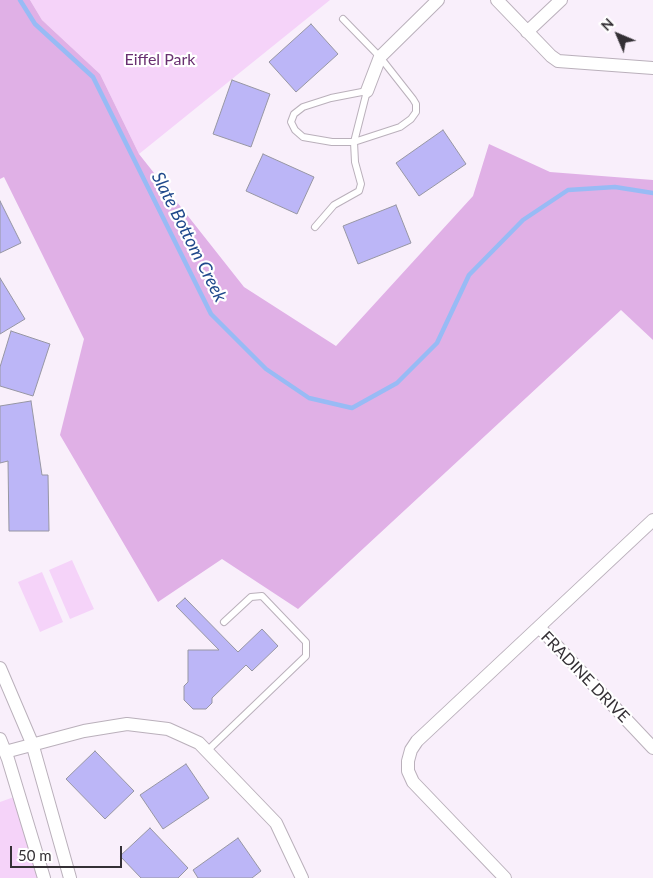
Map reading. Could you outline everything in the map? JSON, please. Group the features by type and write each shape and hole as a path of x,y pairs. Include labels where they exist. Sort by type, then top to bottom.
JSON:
{"street":[{"path":"367,91 380,57 438,0"},
{"path":"496,0 558,61 653,68"},
{"path":"528,32 561,0"},
{"path":"505,878 413,782 408,771 411,750 417,741 653,520"},
{"name":"FRADINE DRIVE","path":"539,627 653,748"},
{"path":"0,668 32,743 70,878"},
{"path":"5,752 32,743 84,731 127,724 168,729 199,743 276,823 302,878"},
{"path":"0,739 44,878"}],"lane":[{"path":"315,227 334,205 358,191 361,184 355,162 354,142 367,91 331,98 303,107 294,114 291,122 295,130 303,137 332,142 354,142 400,127 416,112 416,104 413,99 380,57 343,19"},
{"path":"207,751 306,656 306,642 262,596 252,598 224,622"}],"green space":[{"name":"Eiffel Park","path":"30,0 330,0 139,154 100,74 42,20"},
{"path":"72,560 94,609 70,619 49,570"},
{"path":"42,572 63,622 40,632 18,582"},
{"path":"14,797 38,878 0,878 0,802"}],"shaded area":[{"path":"0,0 30,0 42,20 100,74 139,154 244,287 336,346 473,196 489,144 550,172 653,180 653,340 621,310 298,609 222,559 158,602 60,435 84,339 4,177 0,179"}],"building":[{"path":"311,24 338,54 296,92 269,62"},
{"path":"232,80 270,94 251,147 213,134"},
{"path":"443,130 466,164 419,196 396,163"},
{"path":"263,154 314,177 297,214 246,191"},
{"path":"0,201 21,243 0,253"},
{"path":"396,205 411,243 358,264 343,226"},
{"path":"0,278 25,319 0,334"},
{"path":"11,331 50,344 33,396 0,386 0,367"},
{"path":"31,401 42,475 48,475 49,531 9,531 8,461 0,463 0,406"},
{"path":"185,598 238,652 262,629 278,646 252,671 246,665 212,698 212,703 206,709 193,709 184,700 184,686 188,682 188,650 219,650 176,606"},
{"path":"95,751 134,791 105,819 66,779"},
{"path":"186,764 209,798 163,829 140,795"},
{"path":"150,828 188,868 178,878 141,878 120,856"},
{"path":"238,838 261,871 252,878 198,878 193,870"}],"waterway":[{"name":"Slate Bottom Creek","path":"20,0 35,24 93,77 211,314 266,369 309,398 352,408 397,383 437,343 469,275 523,220 568,190 615,187 653,193"}]}
